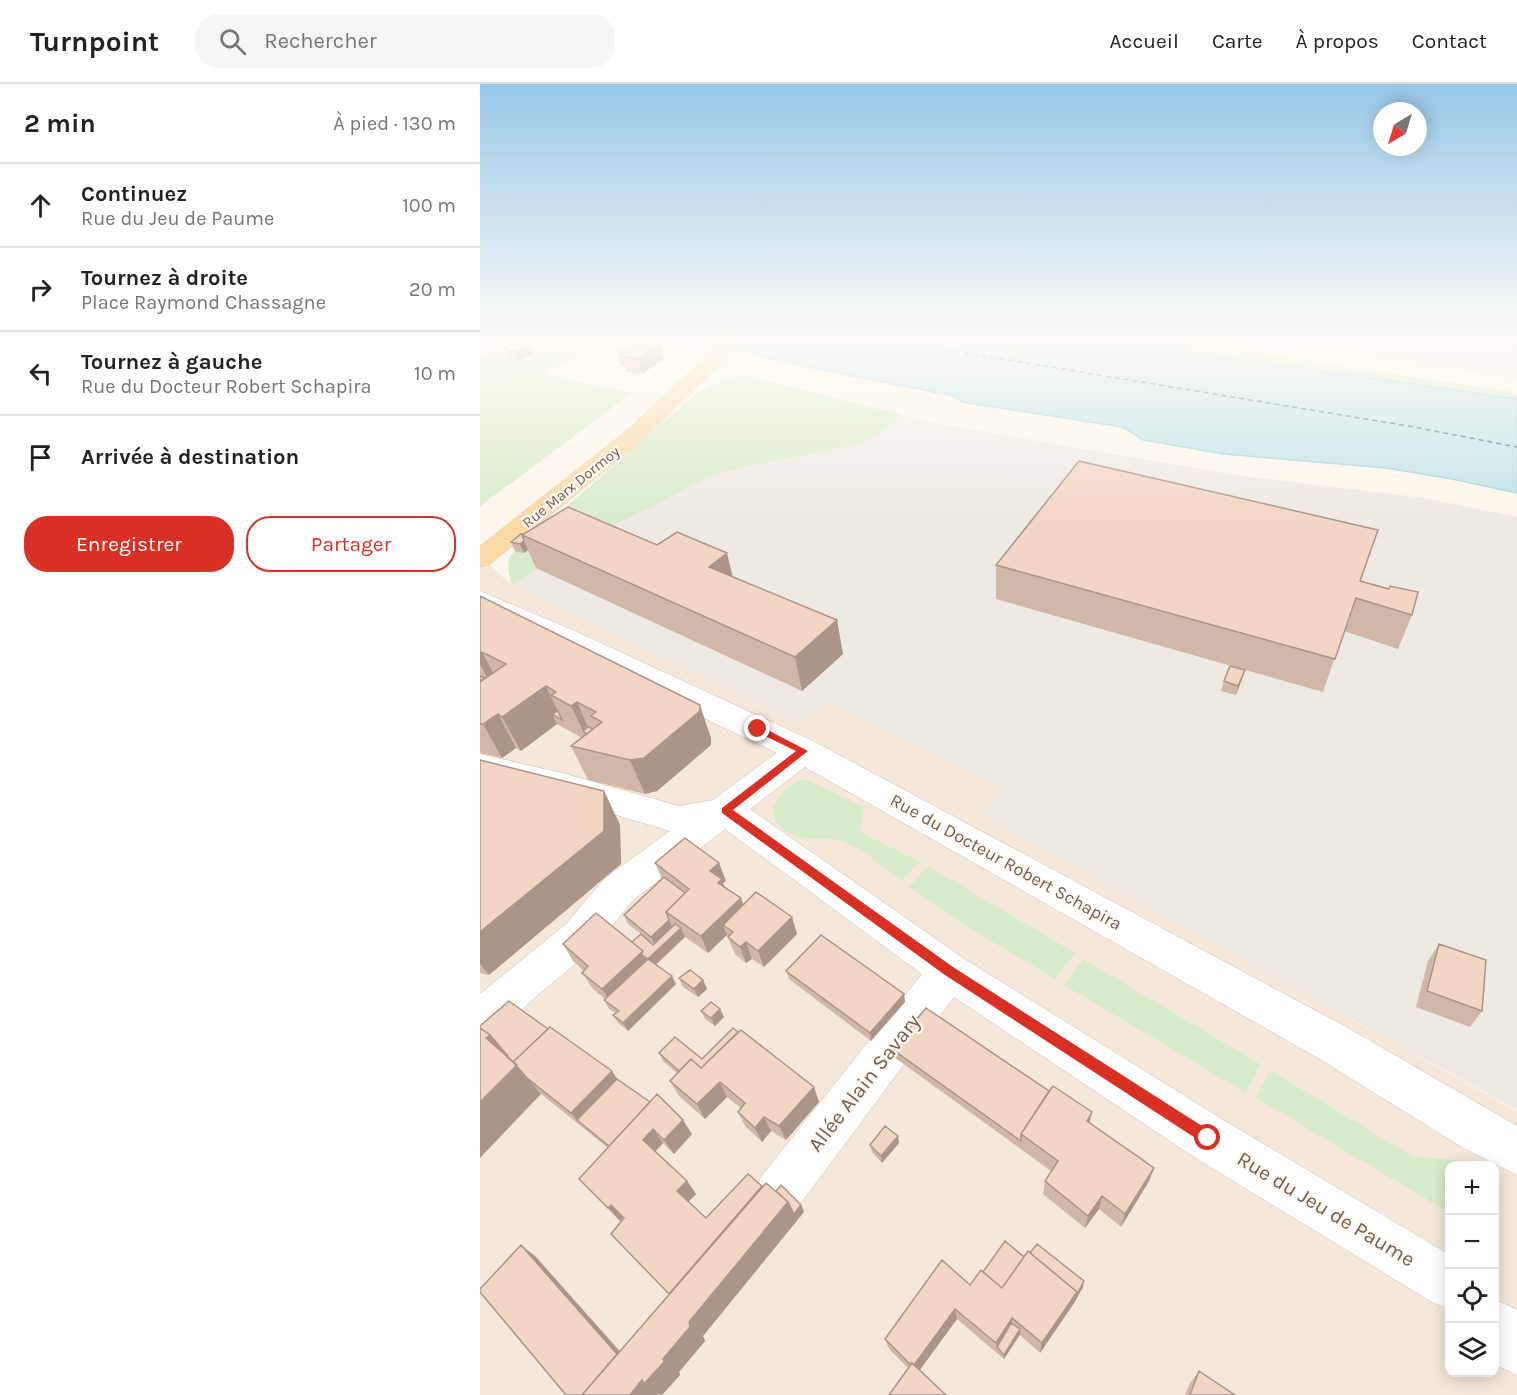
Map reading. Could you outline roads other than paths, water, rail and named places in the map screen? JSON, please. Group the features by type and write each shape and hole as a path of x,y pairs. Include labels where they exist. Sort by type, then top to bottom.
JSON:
{"main road":[{"name":"Rue Marx Dormoy","path":"480,533 667,399"},
{"name":"Rue Marx Dormoy","path":"480,559 635,435 672,399"}],"street":[{"name":"Rue du Docteur Robert Schapira","path":"480,600 803,751 1323,1037 1478,1131 1517,1151"},
{"path":"480,1022 517,987 580,936 618,890 803,751"},
{"path":"480,767 566,787 679,820 726,811"},
{"name":"Rue du Jeu de Paume","path":"726,811 949,971 1208,1138 1445,1282"},
{"name":"Allée Alain Savary","path":"778,1194 949,971"},
{"path":"1499,1330 1517,1348"}],"water":[{"path":"958,399 1517,399 1517,493 1386,468 1224,454 1143,440 1123,427 962,402"}]}
